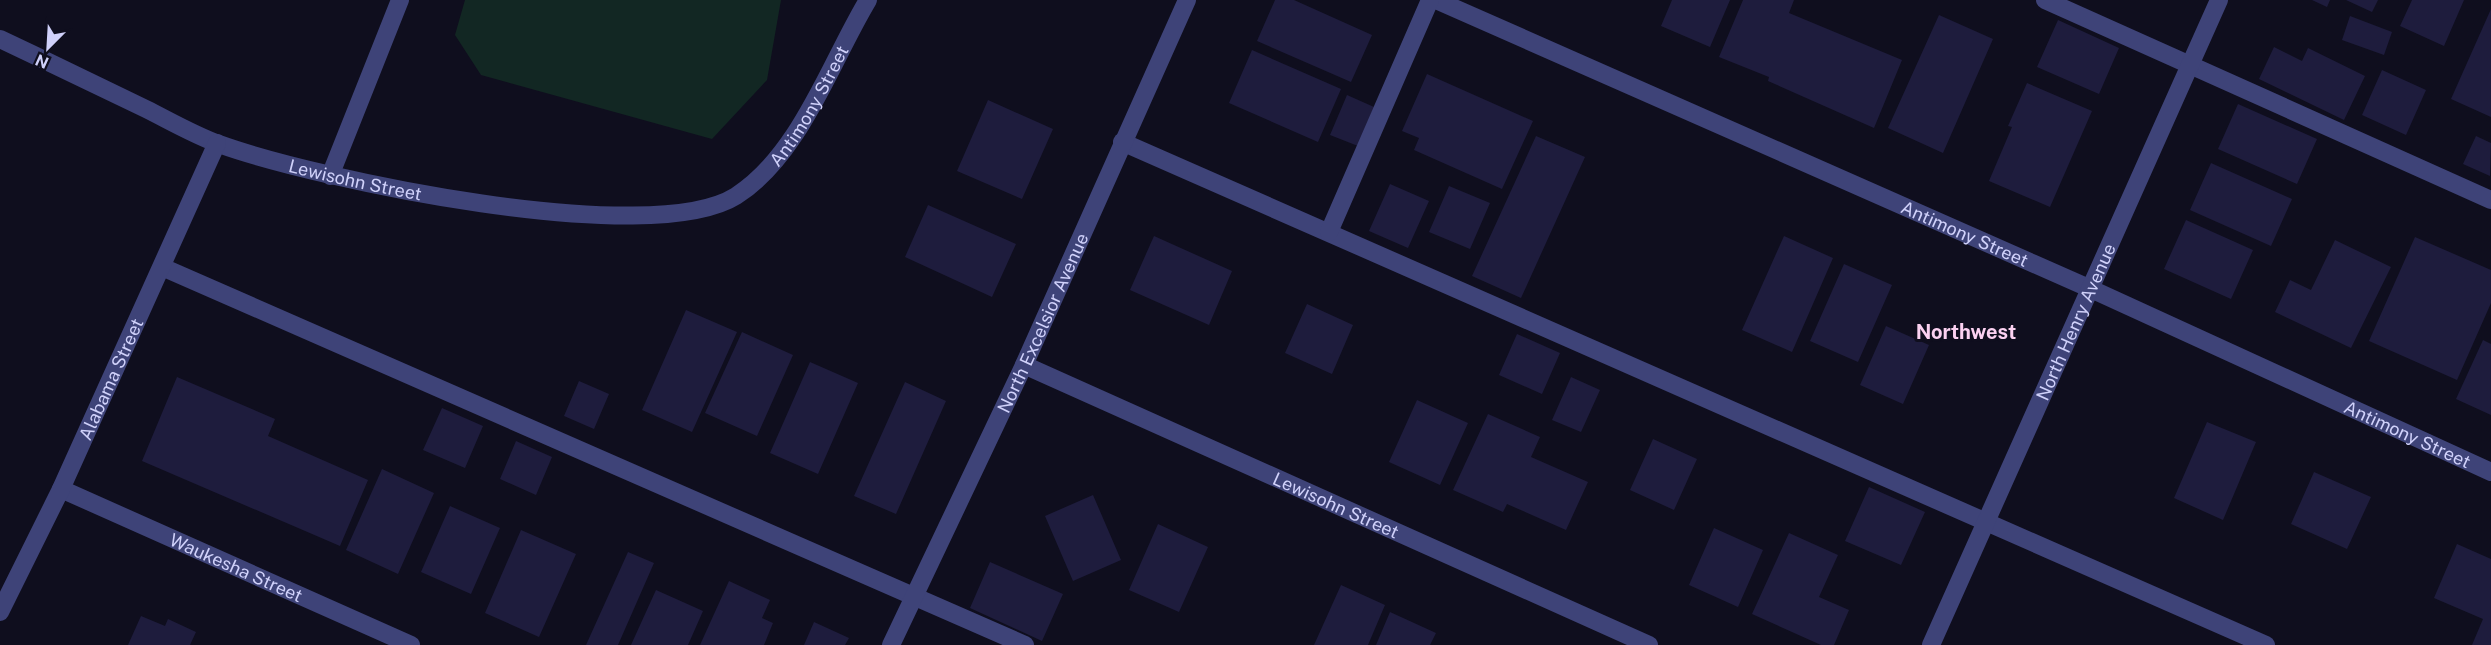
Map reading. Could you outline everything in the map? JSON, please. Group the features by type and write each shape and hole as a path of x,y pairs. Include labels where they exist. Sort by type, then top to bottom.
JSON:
{"street":[{"path":"330,176 400,0"},
{"name":"Antimony Street","path":"734,197 759,179 787,143 819,92 868,0"},
{"name":"North Excelsior Avenue","path":"891,645 1024,365 1187,0"},
{"path":"1329,232 1430,0"},
{"name":"Antimony Street","path":"1436,0 2091,289 2491,472"},
{"path":"2045,0 2491,200"},
{"name":"North Henry Avenue","path":"1931,645 2219,0"},
{"name":"Lewisohn Street","path":"0,39 218,143 330,176 420,193 528,208 619,215 662,216 696,211 734,197"},
{"path":"1122,142 2266,645"},
{"name":"Alabama Street","path":"0,612 61,489 218,143"},
{"path":"162,267 1025,645"},
{"name":"Lewisohn Street","path":"1024,365 1649,645"},
{"name":"Waukesha Street","path":"61,489 411,645"}],"green space":[{"path":"465,0 781,0 767,80 712,139 481,75 455,35"}],"building":[{"path":"1275,0 1294,0 1372,35 1351,82 1257,41"},
{"path":"1672,0 1730,0 1710,47 1661,26"},
{"path":"1743,0 1794,0 1789,13 1902,60 1874,128 1768,81 1769,77 1719,57"},
{"path":"2312,0 2330,0 2327,7"},
{"path":"2346,0 2378,0 2372,12"},
{"path":"2412,0 2464,0 2444,46 2400,26"},
{"path":"2491,9 2491,117 2451,99"},
{"path":"1939,15 1993,39 1943,153 1888,128"},
{"path":"2350,16 2392,32 2384,55 2342,40"},
{"path":"2058,20 2119,48 2099,94 2037,67"},
{"path":"2274,47 2302,61 2308,48 2365,76 2344,120 2259,79"},
{"path":"1252,50 1341,89 1318,142 1229,103"},
{"path":"2382,70 2426,90 2406,135 2362,115"},
{"path":"1427,74 1533,121 1502,189 1414,150 1419,138 1402,131"},
{"path":"2027,83 2092,111 2050,207 1989,181 2012,127 2008,126"},
{"path":"1347,95 1374,107 1358,146 1330,135"},
{"path":"988,100 1053,129 1022,199 957,171"},
{"path":"2238,104 2317,139 2297,184 2218,149"},
{"path":"1536,136 1585,157 1521,298 1472,276"},
{"path":"2476,136 2491,143 2490,176 2463,164"},
{"path":"2211,163 2292,199 2271,246 2190,210"},
{"path":"1390,184 1429,201 1408,248 1369,231"},
{"path":"1449,186 1490,203 1470,249 1429,232"},
{"path":"928,205 1016,244 992,297 905,257"},
{"path":"2186,220 2253,250 2231,299 2164,269"},
{"path":"1154,236 1232,271 1209,325 1130,290"},
{"path":"1784,236 1833,258 1792,352 1742,330"},
{"path":"2415,237 2491,270 2491,303 2457,380 2369,341"},
{"path":"2335,240 2391,267 2351,348 2275,312 2290,280 2311,290"},
{"path":"1844,264 1892,285 1858,362 1810,341"},
{"path":"1307,304 1353,325 1332,374 1285,353"},
{"path":"686,310 737,332 692,432 642,410"},
{"path":"1886,326 1929,345 1903,404 1860,385"},
{"path":"742,332 793,355 757,436 705,413"},
{"path":"1517,334 1560,353 1542,394 1499,375"},
{"path":"2483,340 2491,344 2491,415 2456,399"},
{"path":"810,362 858,383 818,474 770,453"},
{"path":"177,377 275,419 268,436 368,480 340,546 142,461"},
{"path":"1571,377 1600,390 1581,432 1552,420"},
{"path":"579,381 609,394 594,429 564,416"},
{"path":"905,382 946,401 896,514 854,496"},
{"path":"1417,400 1468,423 1440,485 1389,462"},
{"path":"442,408 483,426 465,468 423,450"},
{"path":"1488,414 1540,437 1531,457 1588,482 1566,530 1507,504 1503,512 1453,490"},
{"path":"2207,422 2256,442 2223,520 2174,498"},
{"path":"1653,439 1697,459 1674,510 1630,490"},
{"path":"516,441 552,457 536,495 500,479"},
{"path":"382,469 434,493 398,574 346,550"},
{"path":"2314,472 2371,497 2347,549 2291,524"},
{"path":"1869,487 1925,512 1901,565 1845,541"},
{"path":"1093,495 1121,560 1073,581 1045,516"},
{"path":"450,506 500,528 471,594 421,572"},
{"path":"1158,524 1208,547 1179,612 1129,590"},
{"path":"1714,528 1763,550 1738,607 1689,585"},
{"path":"521,530 576,554 539,637 485,613"},
{"path":"1789,533 1838,555 1819,597 1849,610 1834,645 1821,645 1752,614"},
{"path":"2457,544 2491,559 2491,645 2472,645 2483,619 2434,598"},
{"path":"628,552 654,563 618,645 586,645"},
{"path":"990,562 1063,594 1042,641 970,608"},
{"path":"729,581 770,600 762,618 773,623 764,645 700,645"},
{"path":"1341,585 1385,605 1368,645 1314,645"},
{"path":"656,590 703,611 688,645 631,645"},
{"path":"1390,612 1436,633 1430,645 1376,645"},
{"path":"141,616 165,626 168,619 196,632 190,645 128,645"},
{"path":"814,622 849,638 845,645 804,645"}],"district":[{"name":"Northwest","path":"1966,332"}]}
